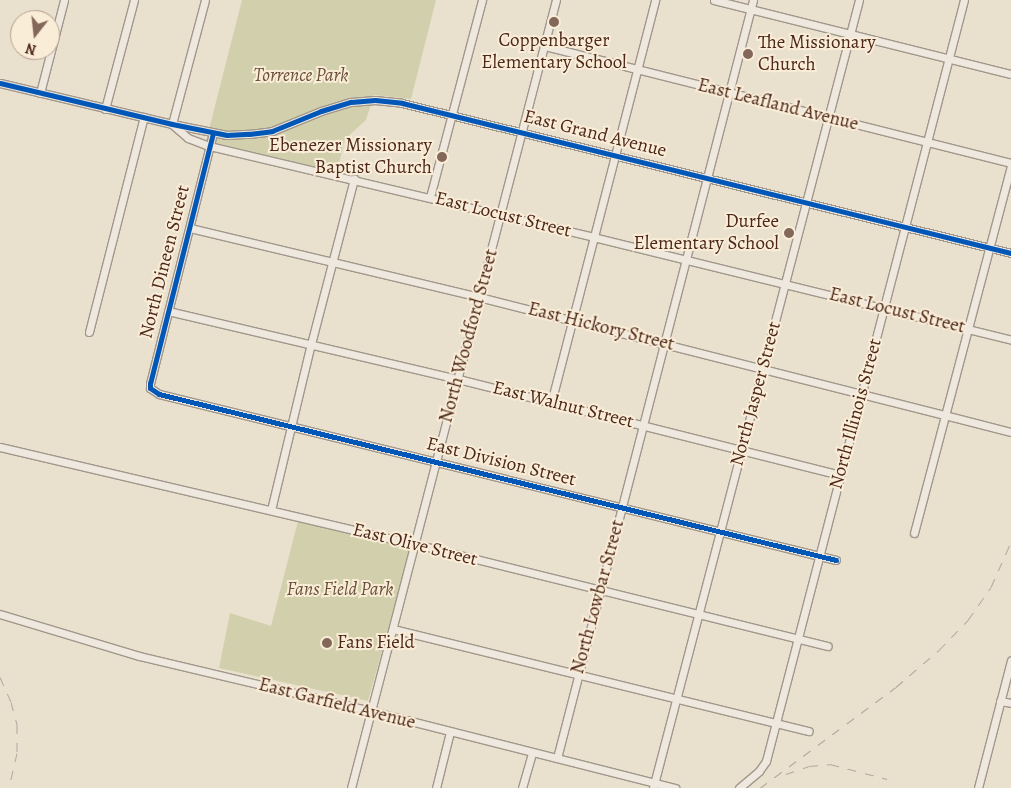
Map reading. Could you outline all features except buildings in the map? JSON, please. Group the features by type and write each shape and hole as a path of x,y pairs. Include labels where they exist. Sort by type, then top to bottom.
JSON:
{"street":[{"path":"40,93 64,0"},
{"path":"105,109 134,0"},
{"path":"172,124 205,0"},
{"path":"430,197 482,0"},
{"name":"North Woodford Street","path":"351,788 556,0"},
{"path":"551,403 655,0"},
{"path":"714,0 1011,74"},
{"name":"North Lowbar Street","path":"557,758 753,0"},
{"name":"North Jasper Street","path":"653,785 859,0"},
{"name":"North Illinois Street","path":"739,788 759,771 766,761 964,0"},
{"name":"East Leafland Avenue","path":"545,46 1011,164"},
{"name":"East Locust Street","path":"0,83 172,124 188,138 209,146 430,197 1011,340"},
{"name":"East Grand Avenue","path":"172,124 213,133 249,134 272,130 335,106 375,100 402,103 523,131 1011,252"},
{"path":"89,332 144,117"},
{"name":"North Dineen Street","path":"159,394 150,388 150,383 213,133"},
{"path":"914,533 1011,164"},
{"path":"272,510 311,344 334,262 354,179"},
{"name":"East Hickory Street","path":"190,228 479,296 1011,432"},
{"name":"East Walnut Street","path":"168,311 458,379 840,474"},
{"name":"East Division Street","path":"159,394 836,560"},
{"name":"East Olive Street","path":"0,447 415,544 698,616 828,646"},
{"name":"East Garfield Avenue","path":"0,614 139,656 371,711 557,758 653,785 675,788"},
{"path":"393,629 809,731"},
{"path":"978,788 1011,660"},
{"path":"1000,700 1011,703"},
{"path":"436,788 450,732"},
{"path":"522,788 532,752"}],"green space":[{"name":"Torrence Park","path":"242,0 436,0 411,99 374,95 366,120 345,139 337,172 206,141"},
{"name":"Fans Field Park","path":"298,521 411,547 368,701 219,668 230,613 271,626"}],"railway":[{"path":"760,788 896,687 939,650 968,620 991,587 1011,542"},
{"path":"0,677 11,702 17,725 17,753 9,788"},
{"path":"786,774 809,766 830,764 887,779"}],"cycle path":[{"path":"0,83 172,124 227,135 272,131 321,111 351,102 375,100 402,103 1011,253"},
{"path":"213,133 150,388 159,394 836,560"}],"place":[{"name":"Coppenbarger Elementary School","path":"554,22"},
{"name":"The Missionary Church","path":"748,54"},
{"name":"Ebenezer Missionary Baptist Church","path":"442,157"},
{"name":"Durfee Elementary School","path":"789,233"},
{"name":"Fans Field","path":"327,643"}]}
